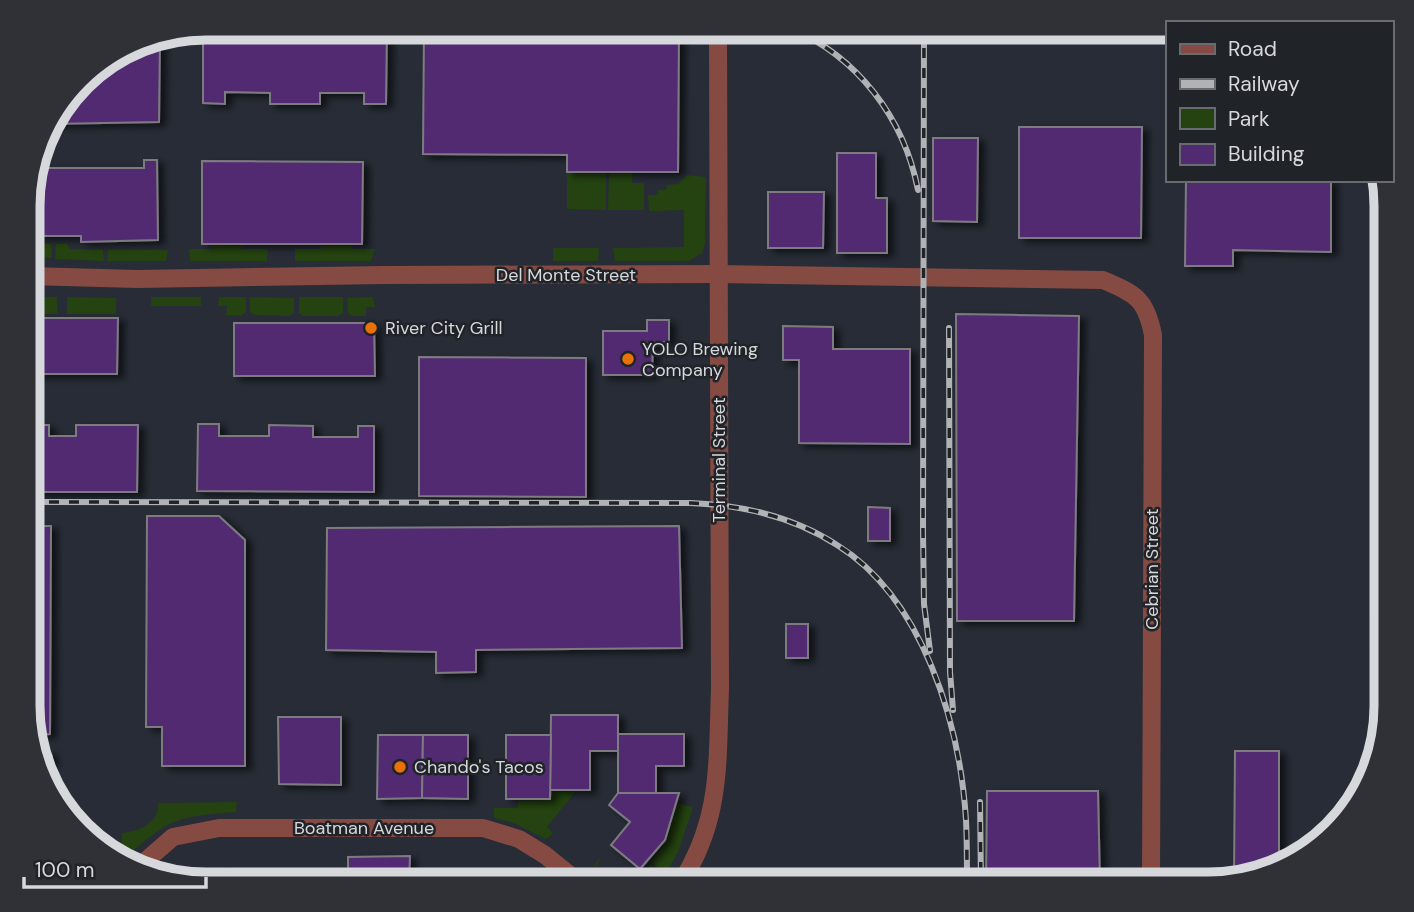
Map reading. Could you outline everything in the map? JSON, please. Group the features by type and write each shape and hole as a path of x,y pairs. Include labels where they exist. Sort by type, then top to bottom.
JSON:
{"street":[{"name":"Terminal Street","path":"688,872 709,825 716,784 720,689 718,40"},
{"name":"Del Monte Street","path":"40,276 137,279 718,274 1103,280"},
{"name":"Cebrian Street","path":"1103,280 1132,292 1149,313 1153,335 1151,871"},
{"name":"Boatman Avenue","path":"146,860 173,837 219,828 483,828 519,839 566,872"}],"shaded area":[{"path":"207,40 1166,40 1166,182 1372,182 1369,744 1357,779 1346,798 1325,823 1281,855 1240,869 1218,871 207,872 174,869 153,863 114,844 89,823 68,798 53,769 46,748 40,705 40,207 43,174 53,143 68,114 97,82 133,57 174,43"}],"green space":[{"path":"567,173 606,173 606,210 567,209"},
{"path":"609,173 633,173 632,183 644,183 644,210 608,210"},
{"path":"687,175 706,177 705,244 702,253 689,261 615,261 613,248 684,247 684,210 649,211 648,195 658,195 658,190 666,190 667,185 678,184"},
{"path":"40,244 51,244 52,258 40,257"},
{"path":"56,244 67,244 70,249 103,250 104,261 55,259"},
{"path":"212,245 268,249 267,261 190,261 189,249 212,249"},
{"path":"321,246 375,249 371,261 295,261 295,249 321,249"},
{"path":"553,248 599,248 598,261 553,261"},
{"path":"108,250 168,250 166,261 107,261"},
{"path":"40,297 57,297 57,314 40,314"},
{"path":"67,297 116,298 116,314 67,314"},
{"path":"151,297 201,297 201,306 151,306"},
{"path":"219,297 246,297 246,312 241,316 226,315 227,306 218,306"},
{"path":"250,297 294,298 294,312 290,316 255,315 250,312"},
{"path":"299,297 343,297 343,313 338,316 303,316 299,313"},
{"path":"373,297 375,307 366,307 366,316 352,316 348,313 347,298"},
{"path":"551,792 575,792 547,827 553,833 546,839 514,823 494,818 494,808 518,808 518,801 550,800"},
{"path":"237,802 236,812 201,815 175,822 152,835 131,854 112,842 122,842 122,833 142,828 152,821 158,803"},
{"path":"677,803 693,807 678,852 667,872 663,872 651,862 666,842"},
{"path":"599,859 595,868 599,872 591,872"},
{"path":"650,864 659,872 644,872"}],"building":[{"path":"203,40 387,40 386,104 364,104 364,93 320,93 320,104 270,104 270,93 225,92 225,104 203,103"},
{"path":"424,40 679,40 678,172 567,172 567,155 423,154"},
{"path":"160,47 159,122 63,124 82,97 114,68 133,57"},
{"path":"1019,127 1142,127 1141,238 1019,238"},
{"path":"933,138 978,138 977,222 933,221"},
{"path":"837,153 876,153 876,198 887,198 887,253 837,253"},
{"path":"144,160 157,160 158,240 81,242 81,236 40,236 45,168 144,168"},
{"path":"202,161 363,162 362,244 202,244"},
{"path":"1186,182 1331,182 1331,252 1233,250 1233,266 1185,266"},
{"path":"768,192 824,192 823,248 768,248"},
{"path":"956,314 1079,316 1074,621 957,621"},
{"path":"40,318 118,318 117,374 40,374"},
{"name":"YOLO Brewing Company","path":"647,320 669,320 669,342 653,342 652,375 603,375 603,331 647,331"},
{"path":"234,323 374,323 375,376 234,376"},
{"path":"783,326 833,327 833,349 910,349 910,444 799,443 799,360 783,360"},
{"path":"419,357 586,358 586,497 419,496"},
{"path":"198,424 219,424 219,436 269,436 269,425 313,426 313,437 358,437 358,426 374,426 374,492 197,491"},
{"path":"40,425 49,425 49,436 76,436 76,425 138,425 137,492 40,492"},
{"path":"868,507 890,508 890,541 868,541"},
{"path":"147,516 219,516 245,540 245,766 162,766 162,727 146,727"},
{"path":"40,526 51,526 50,734 43,734 40,705"},
{"path":"679,526 682,648 476,650 476,672 436,673 436,652 326,650 327,528"},
{"path":"786,624 808,624 808,658 786,658"},
{"path":"551,715 618,715 618,751 590,751 590,790 550,790"},
{"path":"278,717 341,717 341,785 279,784"},
{"path":"618,734 684,734 684,766 656,766 656,793 618,793"},
{"name":"Chando's Tacos","path":"378,735 423,735 422,798 377,799"},
{"path":"423,735 468,735 468,799 422,798"},
{"path":"506,735 551,735 550,799 506,799"},
{"path":"1235,751 1279,751 1279,856 1234,870"},
{"path":"987,791 1098,791 1100,871 986,871"},
{"path":"618,793 679,793 665,840 640,869 611,845 630,822 609,805"},
{"path":"410,856 409,872 348,872 348,857"}],"railway":[{"path":"814,40 837,55 874,93 902,138 918,190"},
{"path":"924,40 923,532 924,604 930,651"},
{"path":"949,328 950,672 953,710"},
{"path":"40,502 691,503 729,506 767,514 803,527 837,545 867,568 893,597 914,630 931,666 955,744 966,820 967,871"},
{"path":"980,802 981,871"}],"place":[{"name":"River City Grill","path":"371,328"},
{"name":"YOLO Brewing Company","path":"628,359"},
{"name":"Chando's Tacos","path":"400,767"}]}
